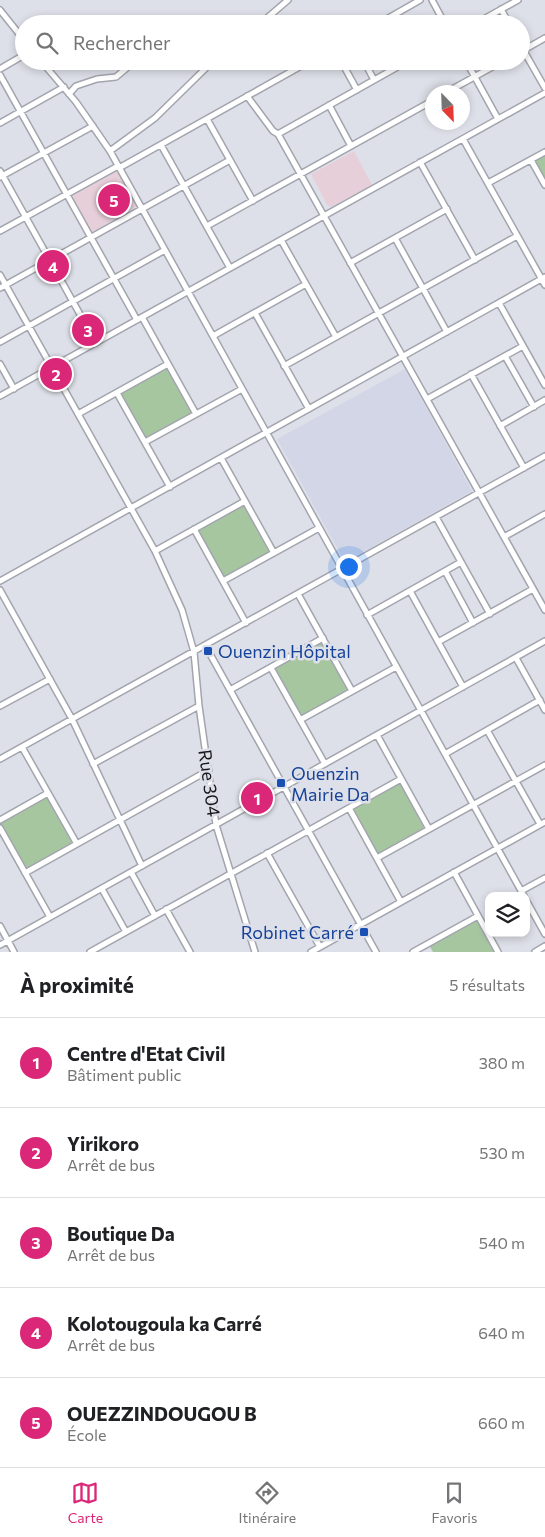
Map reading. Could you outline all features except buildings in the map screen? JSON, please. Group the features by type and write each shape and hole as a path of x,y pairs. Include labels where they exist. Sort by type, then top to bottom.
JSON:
{"street":[{"path":"270,15 288,0"},
{"path":"394,15 420,0"},
{"path":"432,0 440,15"},
{"path":"492,15 518,0"},
{"path":"0,10 15,29"},
{"path":"501,10 504,15"},
{"path":"530,45 545,38"},
{"path":"0,69 15,60"},
{"path":"530,63 545,88"},
{"path":"49,70 110,151 521,892"},
{"path":"69,94 76,86 97,78 116,77 124,70"},
{"path":"110,151 155,118 203,70"},
{"path":"0,231 66,194 161,145 294,70"},
{"path":"346,70 357,90"},
{"path":"369,70 374,80"},
{"path":"278,134 392,70"},
{"path":"471,70 498,119"},
{"path":"460,85 487,70"},
{"path":"0,75 90,238 168,364 196,414"},
{"path":"0,123 64,88"},
{"path":"0,396 545,93"},
{"path":"247,96 272,131 278,134 545,610"},
{"path":"206,226 425,104"},
{"path":"329,105 351,146"},
{"path":"207,119 253,201"},
{"path":"92,126 44,154 1,175 96,343"},
{"path":"463,138 517,236 543,278 545,285"},
{"path":"161,145 230,268"},
{"path":"488,183 545,152"},
{"path":"3,286 230,160"},
{"path":"531,160 545,185"},
{"path":"420,162 475,260"},
{"path":"350,263 447,210"},
{"path":"284,366 517,236"},
{"path":"395,238 447,332"},
{"path":"281,240 336,337"},
{"path":"0,342 165,250"},
{"name":"Rue 304","path":"0,275 3,286 29,326 154,551 182,610 194,652 199,706 216,825 255,952"},
{"path":"0,581 543,278"},
{"path":"213,336 306,284"},
{"path":"499,303 545,385"},
{"path":"255,313 308,409"},
{"path":"427,399 523,346"},
{"path":"505,356 534,407"},
{"path":"0,364 14,389"},
{"path":"78,414 168,364"},
{"path":"472,374 524,468"},
{"path":"145,442 242,389"},
{"path":"117,392 170,486"},
{"path":"500,426 545,400"},
{"path":"0,760 545,456"},
{"path":"221,458 274,553"},
{"path":"154,551 245,501"},
{"path":"504,537 545,514"},
{"path":"436,517 490,614"},
{"path":"223,581 319,528"},
{"path":"194,529 246,622"},
{"path":"367,614 461,562"},
{"path":"445,572 473,623"},
{"path":"438,642 534,589"},
{"path":"0,590 72,719 142,866"},
{"path":"410,591 463,687"},
{"path":"298,594 352,691"},
{"path":"230,690 323,638"},
{"path":"0,945 545,642"},
{"path":"205,645 376,952"},
{"path":"516,658 545,710"},
{"path":"300,720 396,667"},
{"path":"271,668 325,764"},
{"path":"0,706 50,679"},
{"path":"445,754 540,700"},
{"path":"93,764 199,706"},
{"path":"311,952 542,823 487,730"},
{"path":"376,735 429,829"},
{"path":"22,747 77,844"},
{"path":"377,858 545,765"},
{"path":"25,873 209,770"},
{"path":"90,952 401,779"},
{"path":"0,820 48,793"},
{"path":"349,808 401,902"},
{"path":"0,828 50,917"},
{"path":"267,853 320,947"},
{"path":"130,872 155,916"},
{"path":"454,872 498,952"},
{"path":"524,892 545,878"},
{"path":"102,888 126,932"},
{"path":"530,907 545,934"},
{"path":"166,909 190,952"},
{"path":"413,952 478,916"},
{"path":"0,926 14,952"},
{"path":"426,945 429,952"},
{"path":"535,952 545,946"}],"shaded area":[{"path":"354,151 372,185 331,207 327,205 311,174"},
{"path":"117,170 137,206 92,232 72,196"},
{"path":"405,369 472,491 345,562 277,439"}],"green space":[{"path":"545,153 545,182 533,160"},
{"path":"166,366 193,415 146,440 119,392"},
{"path":"244,504 270,553 223,578 196,530"},
{"path":"322,642 348,691 301,717 274,668"},
{"path":"399,781 425,830 378,855 351,807"},
{"path":"47,797 73,845 26,871 0,822"},
{"path":"476,919 494,952 433,952 429,945"}],"place":[{"name":"OUEZZINDOUGOU B","path":"114,200"},
{"name":"Kolotougoula ka Carré","path":"53,266"},
{"name":"Boutique Da","path":"88,330"},
{"name":"Yirikoro","path":"56,374"},
{"name":"Ouenzin Hôpital","path":"208,651"},
{"name":"Ouenzin Mairie Da","path":"281,783"},
{"name":"Centre d'Etat Civil","path":"257,798"},
{"name":"Robinet Carré","path":"364,932"}]}
